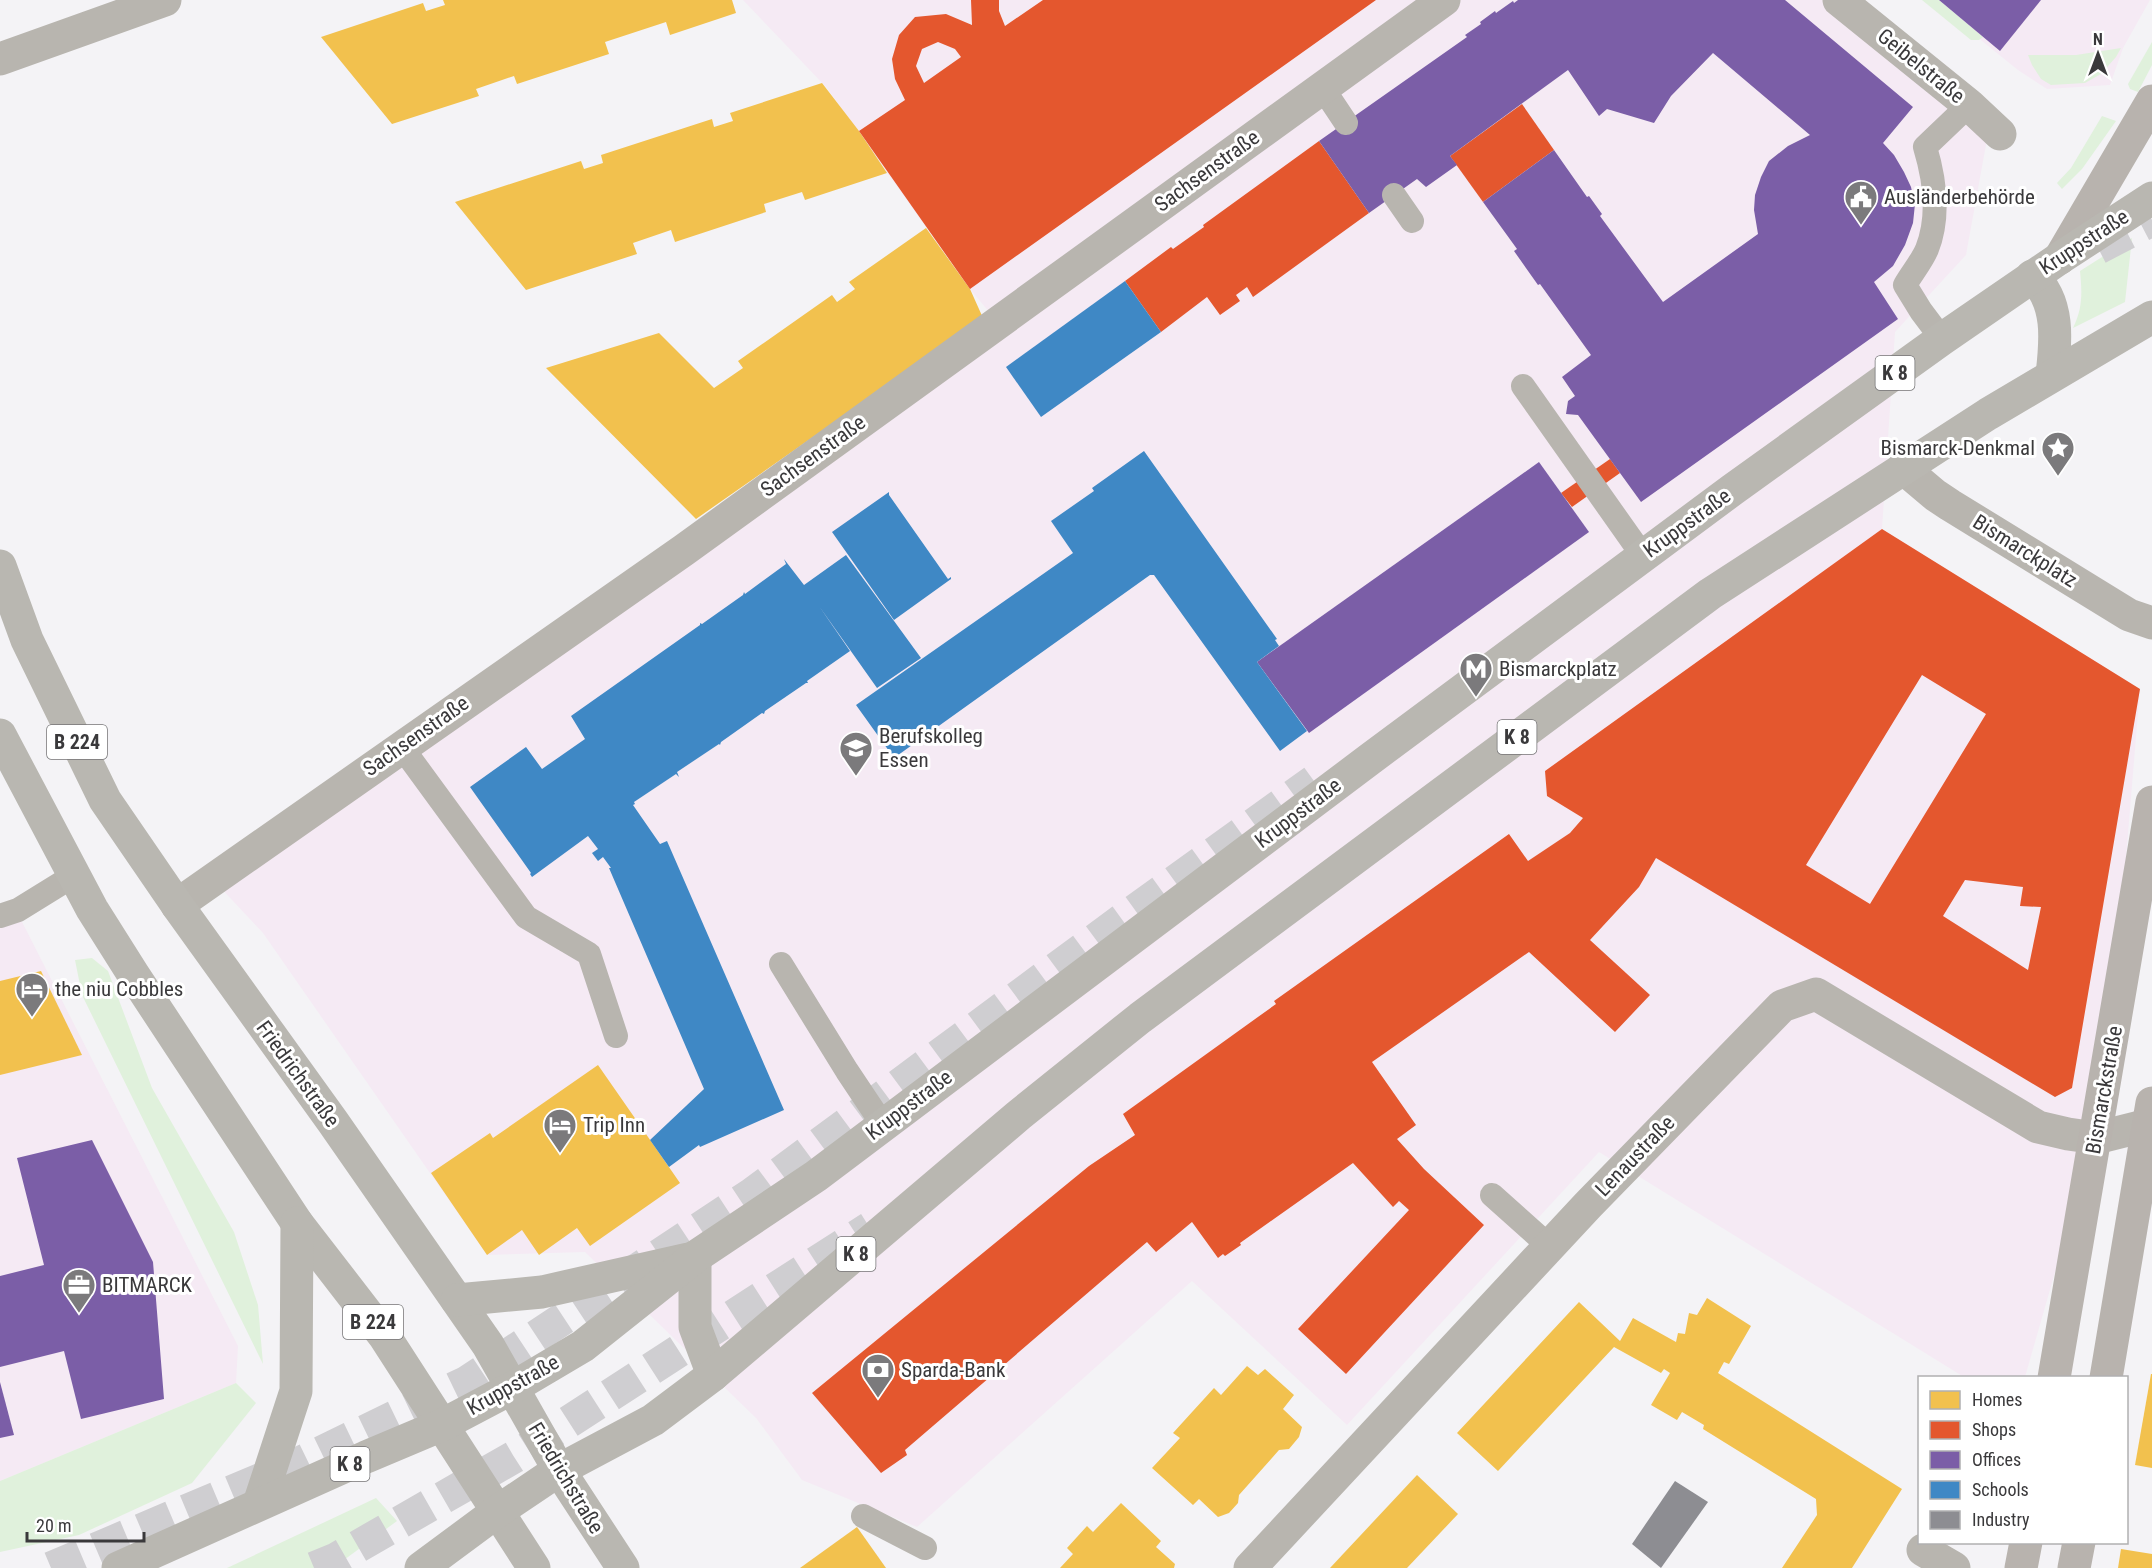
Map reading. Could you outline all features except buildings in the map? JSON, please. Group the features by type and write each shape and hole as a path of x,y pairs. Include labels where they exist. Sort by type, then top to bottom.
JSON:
{"main road":[{"path":"2060,258 2152,101"},
{"name":"Kruppstraße","path":"442,1425 512,1388 590,1340 696,1257 816,1176 1642,556 1942,339 2032,276 2152,198"},
{"path":"2032,276 2048,295 2053,310 2055,352 2052,375"},
{"name":"K 8","path":"421,1568 498,1511 560,1470 653,1420 712,1376 1019,1115 1140,1018 1710,594 1903,468 2052,375 2152,317"},
{"name":"Friedrichstraße","path":"0,566 27,640 105,800 488,1345 560,1470 623,1568"},
{"name":"B 224","path":"0,735 73,876 133,974 297,1223 385,1337 534,1568"},
{"name":"Bismarckstraße","path":"2054,1376 2152,802"},
{"path":"2106,1376 2151,1116"},
{"path":"259,1504 296,1391 297,1223"},
{"path":"457,1300 542,1292 696,1257 695,1327 712,1376"},
{"name":"K 8","path":"118,1568 442,1425"},
{"path":"2021,1568 2026,1544"},
{"path":"2074,1568 2079,1544"}],"street":[{"path":"1,57 165,0"},
{"name":"Sachsenstraße","path":"177,905 684,550 1444,0"},
{"name":"Geibelstraße","path":"1839,0 1969,105 2000,134"},
{"name":"Bismarckplatz","path":"1903,468 1950,505 2129,615 2152,623"},
{"name":"Lenaustraße","path":"1250,1568 1549,1246 1782,1006 1816,994 2038,1126 2096,1138"},
{"path":"2096,1138 2151,1116"},
{"path":"1921,1553 1953,1568"}],"lane":[{"path":"1322,87 1346,123"},
{"path":"1942,339 1905,285 1927,250 1936,216 1932,168 1925,147 1969,105"},
{"path":"1394,195 1412,221"},
{"path":"1523,386 1642,556"},
{"path":"401,746 526,917 589,954 616,1036"},
{"path":"0,916 18,910 73,876"},
{"path":"781,964 883,1125"},
{"path":"1492,1195 1549,1246"},
{"path":"863,1516 925,1548"}],"shaded area":[{"path":"743,0 1822,0 1987,139 1966,255 1895,332 1882,529 2140,689 2112,1026 2092,1143 2025,1376 1962,1376 1599,1152 1347,1425 1192,1281 917,1527 802,1480 756,1418 585,1252 487,1255 263,933 218,885 995,319 970,289 827,88"},
{"path":"1931,0 2150,0 2123,48 2110,85 2047,89 2018,70"},
{"path":"20,918 238,1346 236,1383 0,1481 0,923"}],"green space":[{"path":"1922,0 1939,0 1983,37 1979,40 1971,40"},
{"path":"2152,42 2152,65 2138,92 2130,89 2128,84"},
{"path":"2121,48 2101,74 2085,83 2051,85 2041,79 2028,55 2076,55"},
{"path":"2102,116 2116,121 2082,169 2062,189 2057,183 2071,168"},
{"path":"2132,238 2125,302 2073,328 2079,314 2081,300 2080,271"},
{"path":"92,958 108,971 152,1088 234,1232 258,1305 263,1364 82,995 75,960"},
{"path":"236,1383 256,1403 192,1483 79,1535 0,1552 0,1481"},
{"path":"376,1498 397,1521 333,1568 227,1568"}],"tunnel":[{"path":"2098,248 2152,220"},
{"path":"51,1568 297,1464 467,1382 752,1194 1314,781"},
{"path":"314,1568 336,1559 514,1457 870,1228"}],"place":[{"name":"Ausländerbehörde","path":"1861,226"},
{"name":"Bismarck-Denkmal","path":"2058,477"},
{"name":"Bismarckplatz","path":"1476,698"},
{"name":"Berufskolleg Essen","path":"856,777"},
{"name":"the niu Cobbles","path":"32,1018"},
{"name":"Trip Inn","path":"560,1154"},
{"name":"BITMARCK","path":"79,1314"},
{"name":"Sparda-Bank","path":"878,1399"}]}
